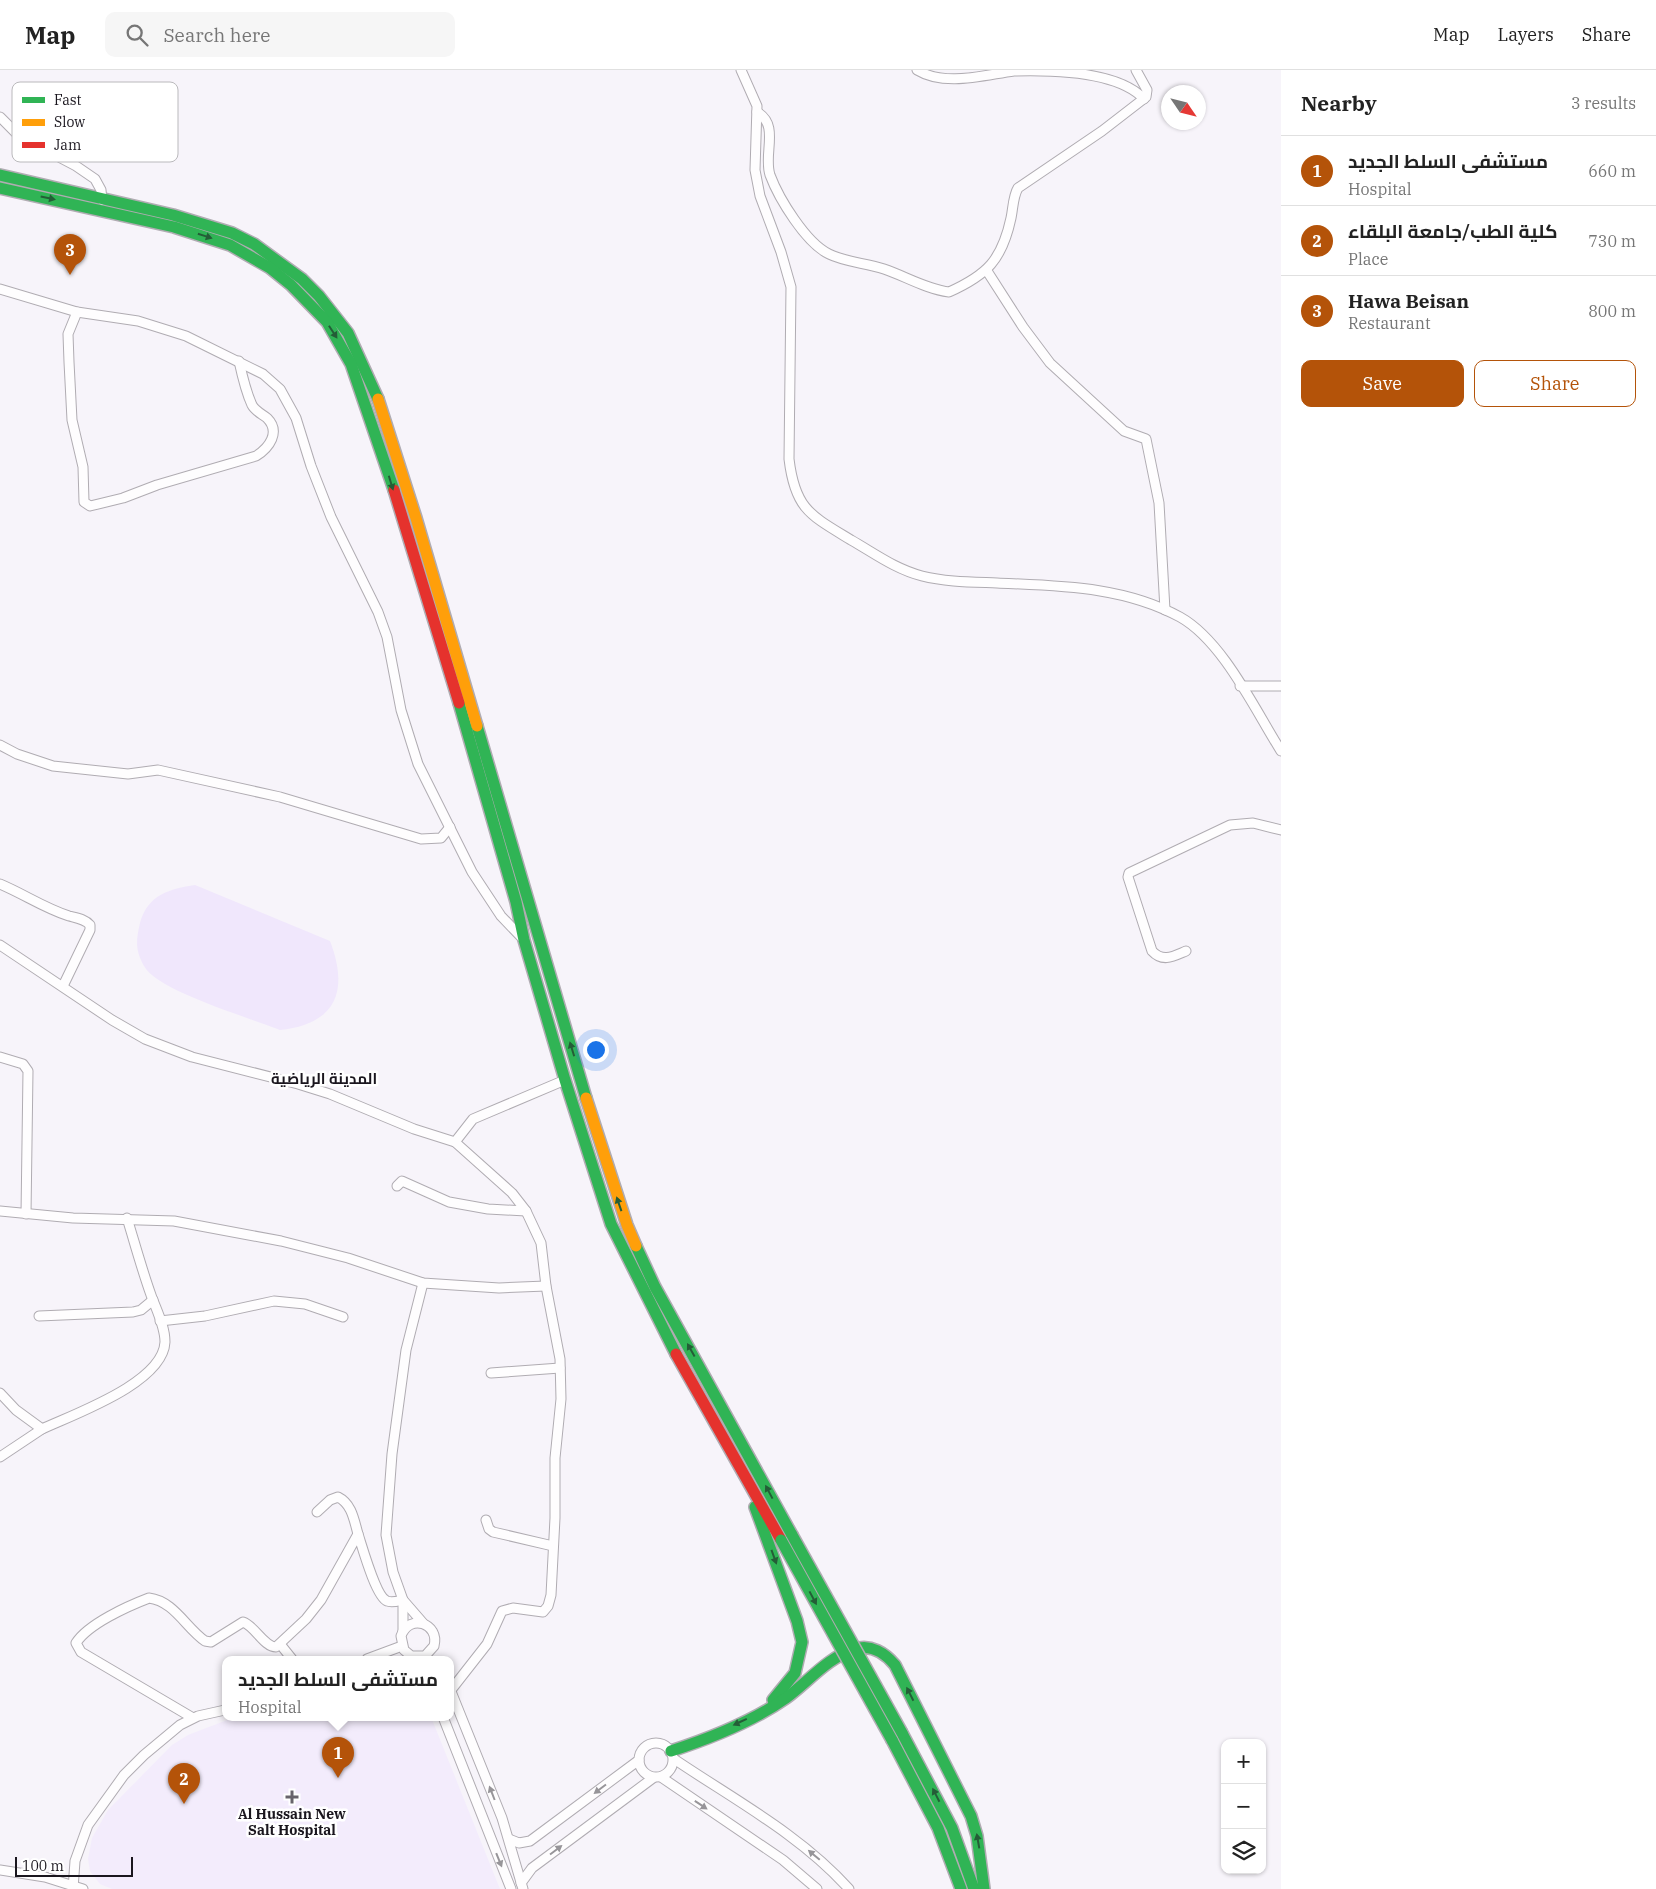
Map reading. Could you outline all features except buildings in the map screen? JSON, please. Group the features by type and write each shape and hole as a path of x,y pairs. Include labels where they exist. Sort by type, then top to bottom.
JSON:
{"main road":[{"path":"0,175 206,223 254,244 280,262 319,296 348,333 360,354 376,393 440,593 501,815 574,1052 585,1096 627,1225 655,1287 941,1804 956,1836 974,1889"},
{"path":"0,188 174,227 230,245 270,268 291,285 327,322 351,364 370,415 437,628 565,1080 616,1236 661,1328 781,1540 935,1821 947,1848 961,1889"},
{"path":"738,1463 798,1621 802,1642 799,1663 790,1682 762,1712"},
{"path":"672,1755 762,1712 786,1698 847,1653 864,1648 873,1648 885,1655 898,1672 967,1806 977,1836 984,1889"}],"street":[{"path":"741,70 751,88 757,112 756,180 791,287 789,459 792,483 803,506 825,524 876,556 921,575 970,582 1104,591 1138,598 1165,610 1191,624 1207,638 1281,751"},
{"path":"917,70 938,78 991,76 1027,70 1086,72 1133,88 1144,99"},
{"path":"757,112 764,116 769,128 768,153 770,176 797,222 822,250 834,256 883,268 948,292 987,271 993,264 1003,243 1018,188 1102,131 1144,99 1148,93 1136,70"},
{"path":"0,117 12,129"},
{"path":"68,162 95,179 102,200"},
{"path":"987,271 1023,327 1050,363 1124,431 1146,438 1159,503 1165,610"},
{"path":"0,289 76,312 138,321 161,327 186,336 239,361 272,380 280,389 296,418 331,517 378,612 387,637 411,747 472,872 488,898 524,940"},
{"path":"76,312 68,334 72,420 83,467 84,502 90,506 123,498 256,456 268,448 272,436 272,427 267,419 254,408 239,361"},
{"path":"1240,686 1281,686"},
{"path":"0,745 23,756 53,766 128,774 158,770 280,797 421,839 441,838 450,827"},
{"path":"1186,951 1167,959 1161,958 1152,951 1128,877 1129,873 1230,825 1253,823 1281,830"},
{"path":"0,884 13,889 41,906 84,920 90,925 90,930 63,986"},
{"path":"0,945 112,1020 174,1052 298,1084 455,1142 501,1182 526,1211 542,1243 546,1286 554,1318 560,1368 561,1399 556,1458 551,1595 546,1609 539,1613 513,1608 502,1610 487,1644 454,1686"},
{"path":"0,1057 23,1064 28,1071 26,1214"},
{"path":"455,1142 473,1119 565,1080"},
{"path":"397,1186 402,1180 449,1202 488,1209 526,1211"},
{"path":"0,1212 174,1221 264,1237 348,1258 423,1283 516,1288 546,1286"},
{"path":"0,1457 42,1429 101,1402 136,1382 147,1373 159,1358 165,1340 128,1218"},
{"path":"412,1656 402,1646 403,1600 388,1551 386,1527 392,1454 404,1359 423,1283"},
{"path":"39,1316 133,1312 141,1310 153,1300"},
{"path":"160,1321 205,1316 274,1301 305,1304 343,1317"},
{"path":"491,1373 560,1368"},
{"path":"0,1393 16,1410 42,1429"},
{"path":"317,1512 330,1500 338,1497 341,1498 351,1511 375,1582 384,1599 390,1602 403,1600"},
{"path":"486,1520 489,1529 493,1532 553,1546"},
{"path":"192,1718 84,1654 76,1643 90,1628 149,1598 155,1598 171,1608 205,1641 211,1642 243,1622 249,1625 271,1646 276,1647 301,1624 321,1600 358,1534"},
{"path":"403,1600 435,1634 434,1646 436,1656"},
{"path":"403,1631 412,1624 423,1623"},
{"path":"280,1644 290,1656"},
{"path":"375,1656 402,1646"},
{"path":"425,1656 434,1646"},
{"path":"454,1697 502,1818 522,1886"},
{"path":"73,1887 75,1861 93,1815 124,1775 144,1755 192,1718 222,1711"},
{"path":"445,1721 511,1889"},
{"path":"509,1839 519,1843 530,1841 639,1760 644,1748 649,1745 661,1744 672,1755 797,1842 825,1865 849,1889"},
{"path":"522,1886 532,1868 657,1777 671,1770 672,1755"},
{"path":"639,1760 641,1769 657,1777 783,1860 817,1889"},
{"path":"485,1824 502,1818"},
{"path":"0,1870 32,1874 83,1889"}],"shaded area":[{"path":"195,885 330,941 336,959 338,989 334,1002 326,1012 315,1020 280,1030 185,994 152,975 141,960 137,945 140,923 144,913 148,905 161,895 169,891"},
{"name":"Al Hussain New Salt Hospital","path":"225,1721 433,1721 500,1889 112,1889 100,1884 90,1871 88,1859 92,1838 108,1810 172,1745 188,1735"}],"traffic: fast":[{"path":"0,175 173,215 232,233 254,244 302,279 319,296 348,333 378,399"},
{"path":"0,188 174,227 230,245 270,268 291,285 327,322 351,364 394,490"},
{"path":"459,703 516,902 524,940 565,1080 611,1224 676,1354"},
{"path":"477,726 586,1098"},
{"path":"636,1246 655,1287 792,1535"},
{"path":"755,1507 797,1621 802,1642 795,1673 773,1700"},
{"path":"792,1535 902,1733"},
{"path":"781,1540 892,1740"},
{"path":"671,1751 716,1735 759,1715 786,1698 827,1664 845,1653 861,1648 877,1651 895,1665 971,1816 977,1836 984,1889"},
{"path":"902,1733 952,1828 974,1889"},
{"path":"892,1740 938,1828 961,1889"}],"traffic: slow":[{"path":"378,399 416,518 477,726"},
{"path":"586,1098 627,1225 636,1246"}],"traffic: jam":[{"path":"394,490 459,703"},
{"path":"676,1354 781,1540"}],"place":[{"name":"Hawa Beisan","path":"70,275"},
{"name":"مستشفى السلط الجديد","path":"338,1778"},
{"name":"Al Hussain New Salt Hospital","path":"292,1797"},
{"name":"كلية الطب/جامعة البلقاء","path":"184,1804"}],"district":[{"name":"المدينة الرياضية","path":"324,1079"}]}
